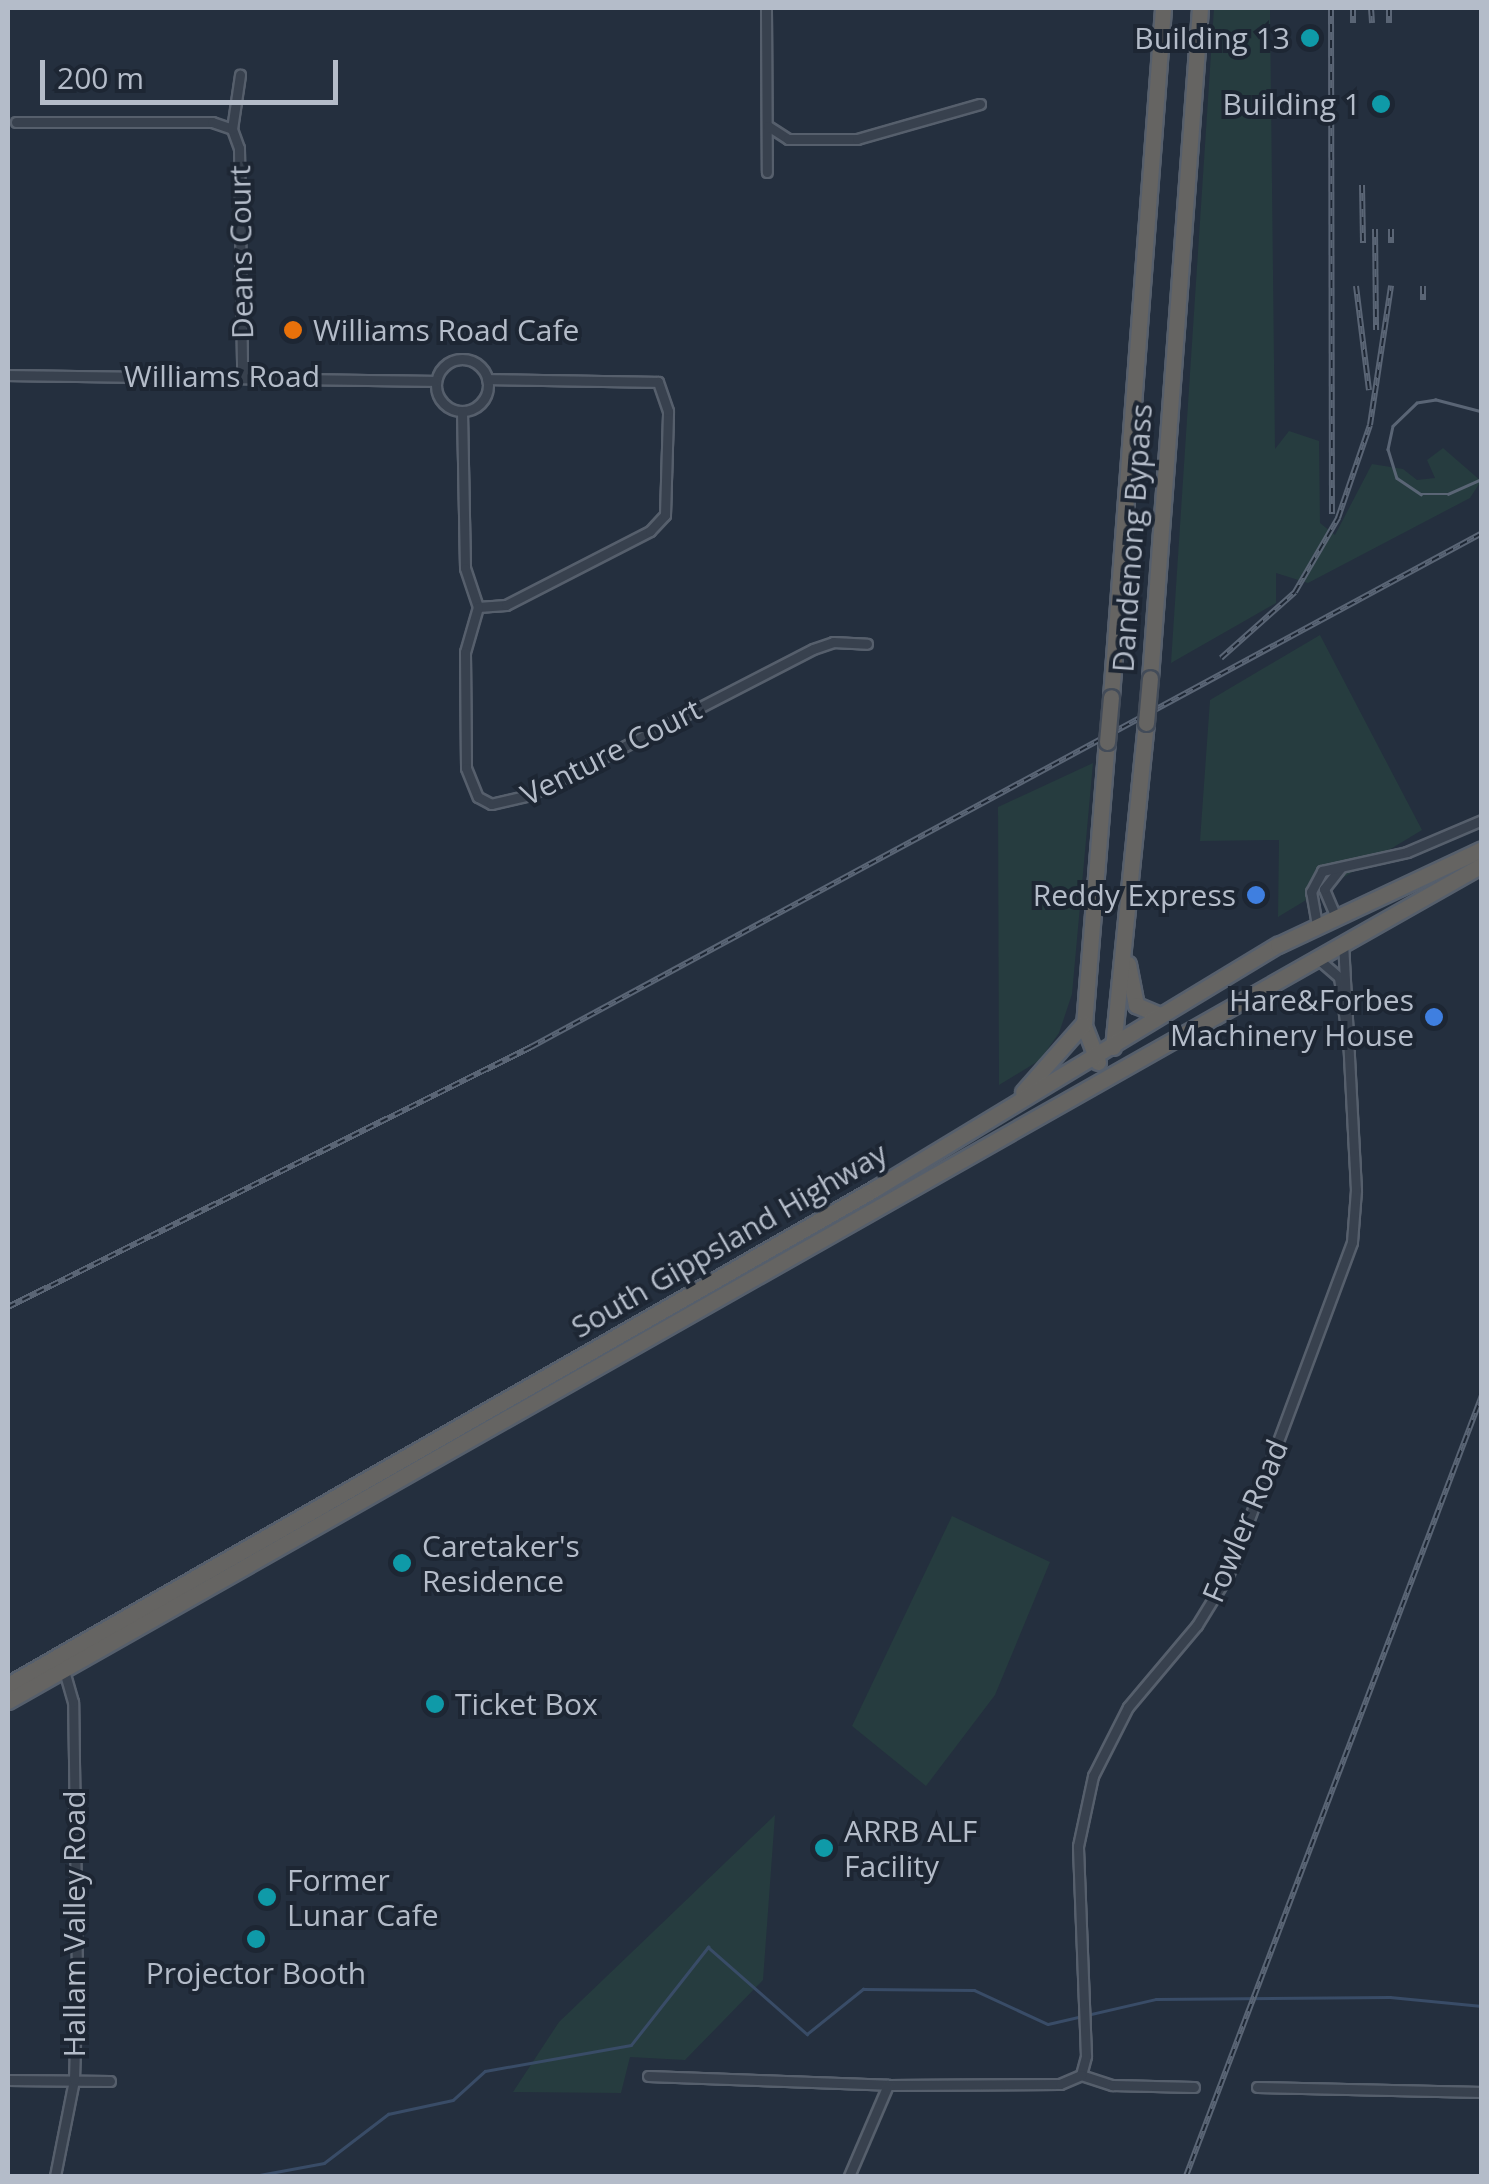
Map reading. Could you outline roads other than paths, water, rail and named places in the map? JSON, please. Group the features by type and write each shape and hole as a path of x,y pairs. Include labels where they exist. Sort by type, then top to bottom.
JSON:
{"highway":[{"name":"Dandenong Bypass","path":"1108,1073 1094,1055 1085,1015 1162,8"},
{"name":"Dandenong Bypass","path":"1108,1073 1150,678 1200,8"},
{"name":"South Gippsland Highway","path":"880,1194 1165,1011 1336,915 1482,849"},
{"name":"South Gippsland Highway","path":"8,1685 55,1664 214,1576 880,1194 1108,1073 1482,865"},
{"path":"1336,915 1343,940"},
{"path":"1124,920 1135,1004 1165,1011"},
{"path":"1317,925 1343,940"},
{"path":"994,1119 1072,1043 1085,1015"},
{"name":"South Gippsland Highway","path":"8,1701 55,1664"}],"street":[{"path":"766,8 767,172"},
{"name":"Deans Court","path":"240,76 232,129 239,148 242,377"},
{"path":"768,126 788,140 856,140 980,104"},
{"name":"Deans Court","path":"16,122 212,122 232,129"},
{"path":"462,359 478,365 487,379 480,404 462,411 445,405 436,381 445,365 462,359"},
{"name":"Williams Road","path":"8,375 436,381"},
{"path":"462,411 465,568 478,607 506,605 650,531 668,502 668,411 658,382 487,379"},
{"name":"Venture Court","path":"478,607 465,652 466,768 478,798 491,804 530,795 813,649 833,642 867,644"},
{"path":"1317,925 1310,904 1314,879 1344,866 1408,852 1482,820"},
{"path":"1336,915 1324,889 1344,866"},
{"name":"Fowler Road","path":"1080,2075 1085,2031 1078,1856 1093,1776 1128,1707 1204,1615 1229,1573 1343,1276 1356,1203 1352,1048 1343,940"},
{"path":"1312,957 1338,974 1352,1048"},
{"name":"Hallam Valley Road","path":"55,1664 73,1702 74,2080 56,2172"},
{"path":"648,2076 888,2085 1060,2084 1080,2075 1108,2085 1194,2087"},
{"path":"8,2080 110,2080"},
{"path":"848,2176 888,2085"},
{"path":"1257,2087 1482,2092"}],"waterway":[{"path":"254,2176 324,2163 388,2114 453,2100 485,2071 631,2045 708,1947 807,2034 863,1989 974,1990 1048,2024 1156,1999 1390,1997 1482,2006"},
{"path":"99,2176 154,2176"}],"tram line":[{"path":"1482,412 1436,400 1417,403 1393,426 1388,449 1397,478 1421,494 1448,494 1482,479"}],"railway":[{"path":"1331,8 1332,514"},
{"path":"1353,8 1353,23"},
{"path":"1371,8 1372,23"},
{"path":"1389,8 1389,23"},
{"path":"1362,185 1363,243"},
{"path":"1375,229 1376,330"},
{"path":"1391,229 1391,243"},
{"path":"1356,286 1369,390"},
{"path":"1221,658 1295,592 1338,518 1370,425 1391,286"},
{"path":"1423,286 1423,300"},
{"path":"8,1307 531,1047 1482,533"},
{"path":"1186,2176 1482,1395"}],"place":[{"name":"Building 13","path":"1310,38"},
{"name":"Building 1","path":"1381,104"},
{"name":"Williams Road Cafe","path":"293,330"},
{"name":"Reddy Express","path":"1256,895"},
{"name":"Hare&Forbes Machinery House","path":"1434,1017"},
{"name":"Caretaker's Residence","path":"402,1563"},
{"name":"Ticket Box","path":"435,1704"},
{"name":"ARRB ALF Facility","path":"824,1848"},
{"name":"Former Lunar Cafe","path":"267,1897"},
{"name":"Projector Booth","path":"256,1939"}]}
